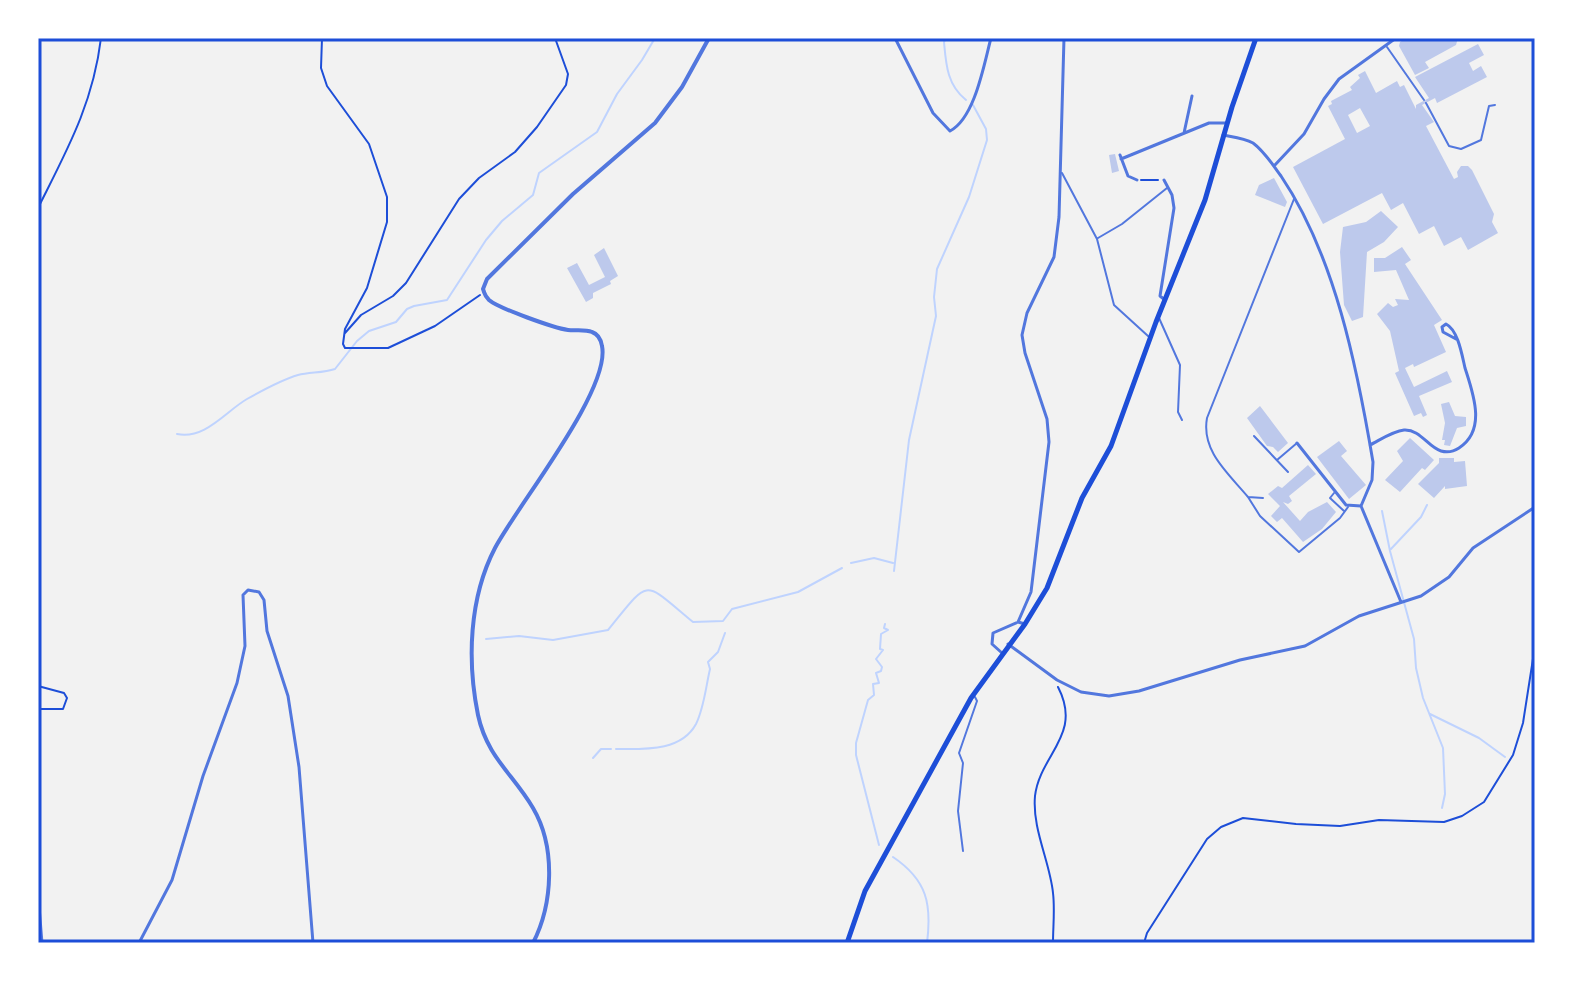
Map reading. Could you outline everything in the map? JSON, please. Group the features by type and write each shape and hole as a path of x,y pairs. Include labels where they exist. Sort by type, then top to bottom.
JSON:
{"main road":[{"path":"847,943 865,891 974,694 1047,588 1082,498 1111,446 1205,200 1256,38"}],"street":[{"path":"533,943 545,915 548,896 544,837 533,808 485,741 474,687 471,633 495,548 565,441 598,376 603,350 599,338 591,332 555,327 496,304 484,293 487,279 547,219 655,123 690,75 709,38"},
{"path":"895,38 933,113 950,131 957,126 972,102 991,38"},
{"path":"1002,653 992,644 993,633 1021,623 1031,592 1049,442 1047,419 1025,353 1023,324 1054,257 1059,217 1064,38"},
{"path":"1274,166 1304,134 1339,79 1396,38"},
{"path":"1184,133 1192,96"},
{"path":"1137,180 1128,176 1121,157 1209,123 1227,123"},
{"path":"1223,135 1255,144 1274,166 1295,198 1320,250 1335,294 1373,462 1372,480 1361,506 1404,601"},
{"path":"1164,180 1172,195 1174,208 1160,296 1165,300"},
{"path":"1370,445 1402,430 1408,430 1445,452 1455,451 1465,444 1472,433 1476,412 1456,339"},
{"path":"1297,443 1348,507 1361,506"},
{"path":"1008,644 1072,688 1109,696 1139,691 1240,660 1305,646 1359,616 1435,588 1449,577 1473,548 1535,507"},
{"path":"139,943 172,880 203,776 225,721 245,646 243,595 253,589 264,600 267,631 288,696 299,767 313,943"},
{"path":"38,894 42,943"}],"lane":[{"path":"1387,46 1425,102 1449,146 1461,149 1481,140 1489,106 1495,105"},
{"path":"1060,168 1097,239 1114,305 1151,338"},
{"path":"1097,239 1122,224 1168,187"},
{"path":"1295,198 1207,418 1205,440 1260,516 1299,552 1340,518 1348,507"},
{"path":"1159,317 1180,365 1178,412 1182,420"},
{"path":"1254,436 1288,472"},
{"path":"1277,460 1297,443"},
{"path":"1335,492 1330,498 1344,511"},
{"path":"1248,497 1263,498"},
{"path":"963,851 958,811 963,763 959,753 977,701 974,694"}],"path":[{"path":"38,208 84,114 98,67 101,38"},
{"path":"322,38 321,68 327,86 369,144 387,197 387,222 367,288 344,334 345,348 388,348 435,326 484,293"},
{"path":"344,334 361,315 393,296 406,283 459,199 479,178 515,152 566,85 568,74 555,38"},
{"path":"1137,180 1164,180"},
{"path":"1144,943 1147,933 1207,839 1221,827 1243,818 1340,826 1379,820 1444,822 1462,816 1484,802 1504,773 1519,737 1535,646"},
{"path":"1052,676 1063,697 1066,713 1064,734 1040,776 1035,797 1037,823 1053,893 1053,943"},
{"path":"38,686 64,693 67,698 63,709 38,709"}],"building":[{"path":"1407,38 1458,38 1456,45 1425,62 1429,68 1415,75 1399,46"},
{"path":"1478,44 1484,55 1469,63 1473,71 1481,66 1487,77 1437,103 1435,98 1422,105 1434,122 1426,126 1454,179 1458,177 1461,166 1468,166 1494,214 1492,222 1498,233 1468,250 1461,237 1444,246 1434,226 1419,234 1403,203 1391,210 1382,193 1323,224 1293,167 1345,139 1328,106 1332,104 1331,101 1352,90 1350,87 1360,78 1358,75 1365,71 1376,93 1397,81 1400,87 1404,85 1416,109 1416,105 1429,98 1415,77","holes":["1360,108 1370,126 1357,133 1348,115"]},
{"path":"1115,154 1119,171 1112,173 1109,155"},
{"path":"1274,178 1287,202 1285,207 1255,195 1259,185"},
{"path":"1381,211 1398,227 1384,242 1367,252 1363,317 1352,321 1344,305 1340,252 1343,227 1366,222"},
{"path":"1402,247 1411,260 1405,264 1442,320 1434,325 1446,352 1405,368 1414,387 1447,371 1452,382 1419,396 1427,415 1423,417 1421,413 1414,416 1395,373 1399,371 1390,331 1377,314 1388,303 1393,307 1398,305 1395,299 1409,300 1396,270 1374,272 1374,258 1385,258"},
{"path":"604,248 618,276 610,281 611,284 593,293 593,298 586,302 567,268 577,263 589,285 605,277 594,255"},
{"path":"1449,402 1455,416 1466,417 1466,426 1457,428 1450,446 1444,445 1445,440 1442,440 1445,423 1441,404"},
{"path":"1260,406 1288,443 1278,452 1267,446 1247,418"},
{"path":"1410,438 1434,460 1400,492 1385,480 1403,461 1397,451"},
{"path":"1339,441 1347,451 1341,456 1366,485 1349,499 1317,457"},
{"path":"1439,458 1465,461 1467,486 1445,489 1445,486 1434,498 1418,484 1439,463"},
{"path":"1308,465 1316,474 1289,496 1292,501 1288,504 1283,502 1300,521 1308,512 1327,502 1336,512 1322,529 1303,542 1282,518 1277,522 1271,516 1280,506 1268,494 1278,486 1282,488"}],"waterway":[{"path":"177,434 187,435 206,429 247,399 285,380 335,369 369,331 396,322 407,309 414,306 447,300 486,240 502,221 533,195 539,173 597,132 617,94 655,38"},
{"path":"946,38 949,74 955,88 966,100"},
{"path":"894,571 909,440 936,316 934,297 937,269 969,197 987,140 986,129 973,105"},
{"path":"1390,550 1421,517 1427,505"},
{"path":"1382,511 1414,639 1423,698 1443,748 1445,794 1442,808"},
{"path":"851,563 874,558 893,563"},
{"path":"486,639 519,636 553,640 608,630 632,600 648,590 664,598 693,622 723,621 732,609 798,592 842,568"},
{"path":"879,845 856,755 856,743 868,700 874,695 873,684 879,683 876,673 882,667 876,659 883,650 880,649 881,634 888,630 884,628 885,624"},
{"path":"616,749 660,747 681,740 689,733 703,704 710,669 708,662 718,652 725,633"},
{"path":"1430,714 1479,738 1505,757"},
{"path":"593,758 601,749 611,749"},
{"path":"893,857 913,875 925,894 929,916 927,943"}]}
